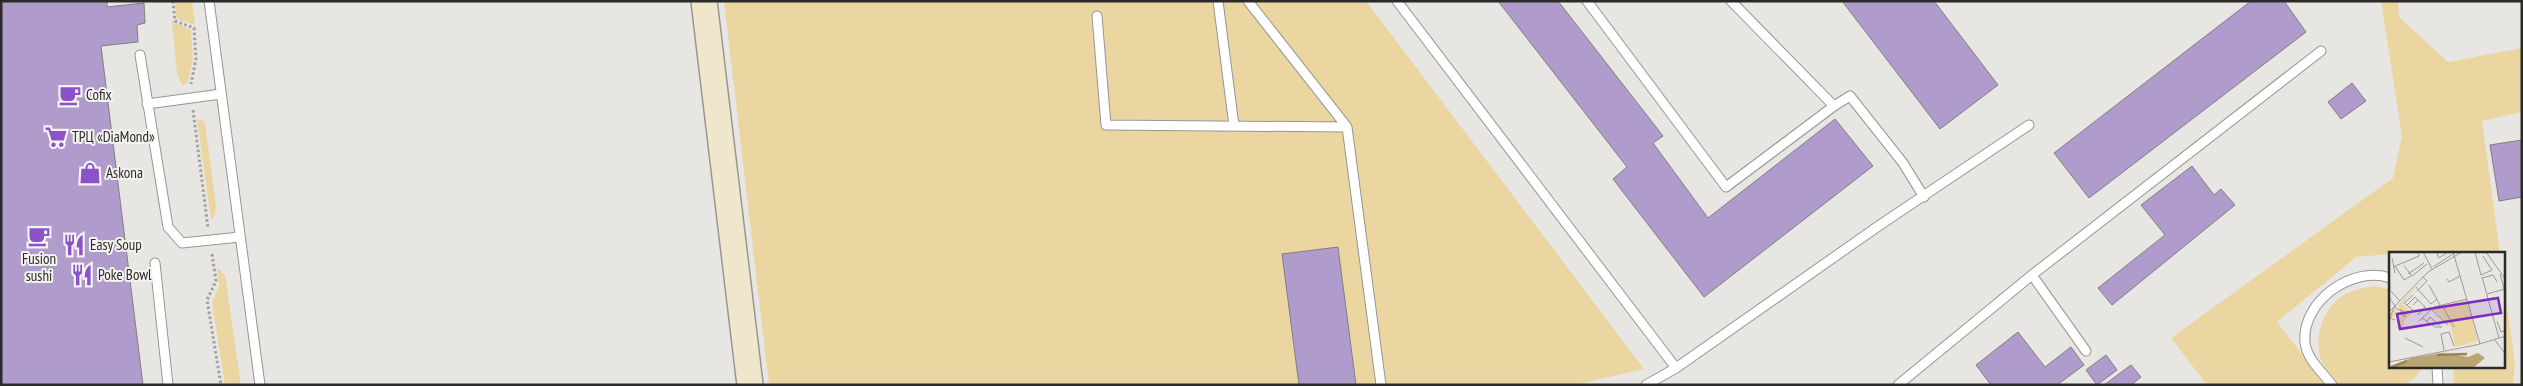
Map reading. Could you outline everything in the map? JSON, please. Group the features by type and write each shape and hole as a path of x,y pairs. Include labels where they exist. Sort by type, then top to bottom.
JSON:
{"street":[{"path":"704,1 750,385"}],"lane":[{"path":"209,1 260,385"},
{"path":"1218,1 1234,126"},
{"path":"1248,1 1347,127 1381,385"},
{"path":"1397,1 1676,368"},
{"path":"1586,1 1726,187 1850,96 1903,163 1924,197"},
{"path":"1731,1 1834,106"},
{"path":"1097,16 1106,125 1347,127"},
{"path":"1898,385 2032,275 2321,51"},
{"path":"140,55 168,227 182,243 240,237"},
{"path":"147,104 221,94"},
{"path":"1646,385 1676,368 2029,125"},
{"path":"155,263 168,385"},
{"path":"2032,275 2086,351"},
{"path":"2332,385 2309,355 2305,342 2311,316 2320,302 2332,290 2346,282 2366,276 2382,275 2389,278"},
{"path":"2437,368 2438,385"}],"path":[{"path":"173,1 176,21 194,28 196,60 191,77 191,98 216,281 207,300 221,385"}],"shaded area":[{"path":"175,1 192,1 195,25 177,19"},
{"path":"724,1 1366,1 1644,369 1574,385 769,385"},
{"path":"2381,1 2398,1 2399,17 2448,62 2522,48 2522,112 2482,121 2500,252 2389,252 2389,254 2356,257 2277,322 2326,385 2207,385 2171,338 2393,178 2402,136"},
{"path":"172,21 191,30 193,59 188,82 183,86 177,74"},
{"path":"197,119 202,120 205,124 216,205 215,215 211,220"},
{"path":"217,268 225,275 241,385 225,385 212,303 219,286"},
{"path":"2373,286 2389,289 2389,368 2421,368 2417,376 2405,385 2339,385 2321,360 2318,342 2322,323 2337,300 2354,290"},
{"path":"2506,298 2515,363 2513,385 2454,385 2453,368 2506,368"}],"building":[{"name":"ТРЦ «DiaMond»","path":"1,1 107,1 107,7 144,3 145,23 137,25 138,42 101,46 143,385 1,385"},
{"path":"1498,1 1558,1 1663,136 1653,143 1708,218 1835,119 1873,166 1704,297 1613,179 1627,167"},
{"path":"1842,1 1934,1 1998,85 1940,129"},
{"path":"2251,1 2284,1 2306,32 2089,198 2054,153"},
{"path":"2352,83 2366,101 2341,119 2328,102"},
{"path":"2522,140 2522,197 2499,201 2490,145"},
{"path":"2192,166 2214,195 2221,189 2235,205 2112,305 2098,288 2165,235 2141,205"},
{"path":"1338,247 1356,385 1299,385 1282,254"},
{"path":"2018,332 2045,367 2071,347 2084,365 2057,385 1991,385 1976,365"},
{"path":"2106,355 2117,370 2097,385 2086,370"},
{"path":"2131,365 2141,377 2131,385 2104,385"}],"place":[{"name":"Cofix","path":"70,95"},
{"name":"ТРЦ «DiaMond»","path":"56,137"},
{"name":"Askona","path":"90,173"},
{"name":"Fusion sushi","path":"39,236"},
{"name":"Easy Soup","path":"74,245"},
{"name":"Poke Bowl","path":"82,275"}]}
